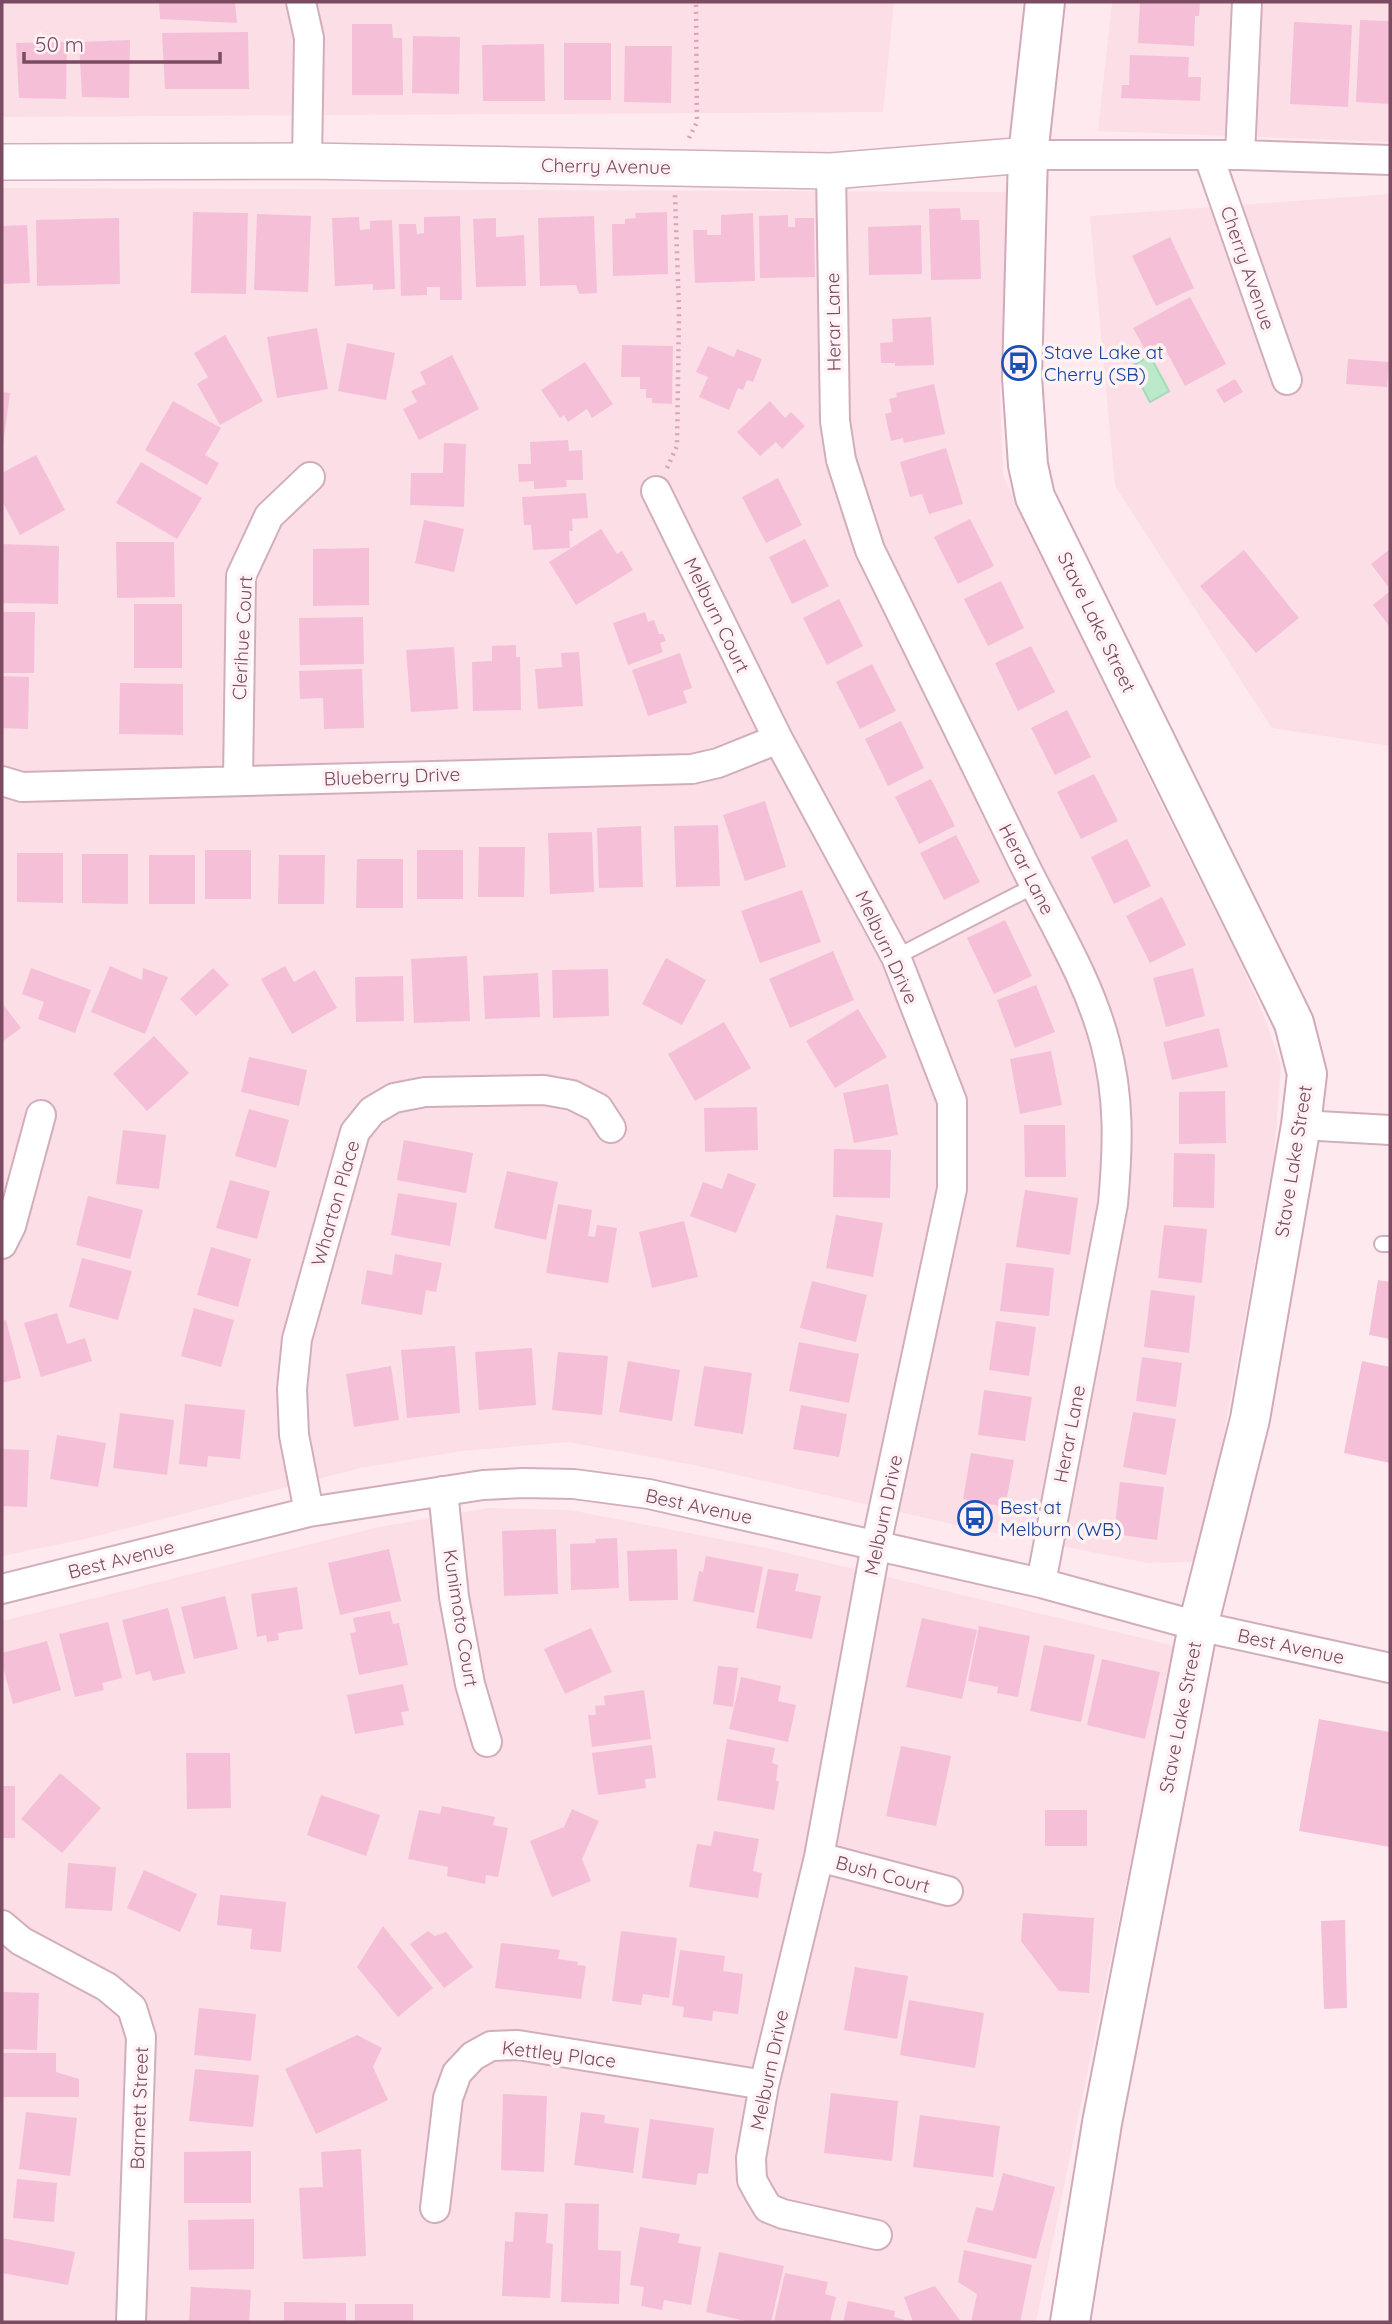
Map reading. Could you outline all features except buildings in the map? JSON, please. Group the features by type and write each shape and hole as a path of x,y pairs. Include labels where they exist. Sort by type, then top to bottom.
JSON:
{"main road":[{"name":"Stave Lake Street","path":"1045,2 1028,155 1022,377 1028,465 1035,497 1294,1023 1307,1074 1301,1125 1250,1419 1198,1626 1105,2110 1070,2322"}],"street":[{"path":"301,2 309,38 307,161"},
{"path":"1240,155 1247,2"},
{"name":"Cherry Avenue","path":"2,162 307,161 831,171 1028,155 1240,155 1390,160"},
{"name":"Cherry Avenue","path":"1209,157 1287,380"},
{"name":"Herar Lane","path":"831,171 835,421 841,460 870,550 1034,886 1087,987 1108,1055 1115,1094 1118,1143 1113,1205 1041,1583"},
{"name":"Clerihue Court","path":"238,780 241,576 269,516 310,477"},
{"name":"Melburn Court","path":"656,491 778,738"},
{"name":"Blueberry Drive","path":"2,781 22,787 692,769 718,763 778,738"},
{"name":"Melburn Drive","path":"778,738 896,957 952,1101 952,1189 876,1545 818,1857 764,2085 751,2158 752,2180 768,2207 783,2214 877,2235"},
{"name":"Wharton Place","path":"309,1512 294,1435 292,1389 297,1339 355,1132 372,1111 394,1098 425,1092 544,1090 572,1095 598,1108 611,1128"},
{"path":"2,1244 11,1226 41,1115"},
{"path":"1301,1125 1390,1130"},
{"name":"Best Avenue","path":"2,1589 309,1512 510,1483 575,1484 649,1494 876,1545 1041,1583 1198,1626 1390,1668"},
{"name":"Kunimoto Court","path":"443,1491 454,1597 470,1684 487,1742"},
{"name":"Bush Court","path":"818,1857 948,1891"},
{"name":"Barnett Street","path":"2,1925 21,1941 107,1987 132,2008 141,2037 131,2322"},
{"name":"Kettley Place","path":"435,2207 449,2098 457,2073 473,2056 491,2046 518,2045 764,2085"}],"lane":[{"path":"896,957 1034,886"}],"path":[{"path":"656,491 677,446 679,311 674,168 697,122 696,2"}],"shaded area":[{"path":"2,2 894,2 883,112 2,117"},
{"path":"1112,2 1390,2 1390,142 1098,131"},
{"path":"2,188 1008,192 1000,396 1003,475 1236,953 1264,1016 1281,1065 1274,1156 1205,1539 1192,1562 1148,1563 974,1529 694,1465 568,1442 461,1451 361,1468 85,1539 2,1556"},
{"path":"1390,194 1390,746 1272,728 1115,486 1090,216"},
{"path":"1150,356 1169,391 1150,402 1131,366"},
{"path":"489,1508 570,1510 771,1549 1175,1646 1036,2322 2,2322 2,1621 379,1527"}],"place":[{"name":"Stave Lake at Cherry (SB)","path":"1019,363"},
{"name":"Best at Melburn (WB)","path":"975,1518"}]}
